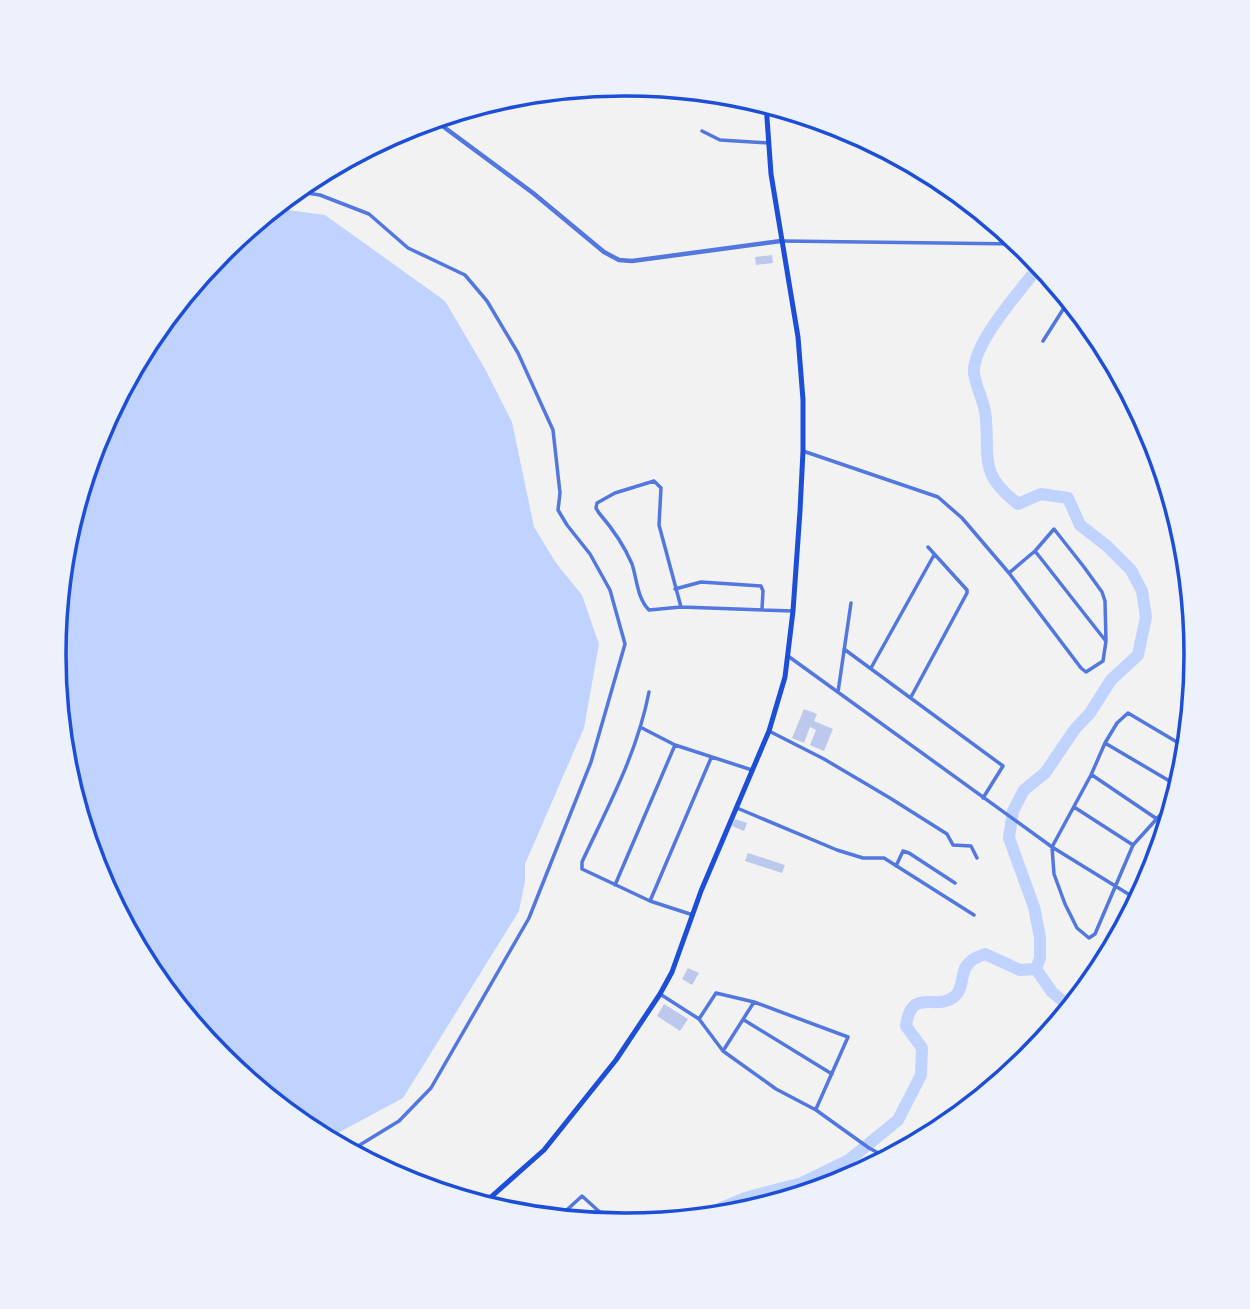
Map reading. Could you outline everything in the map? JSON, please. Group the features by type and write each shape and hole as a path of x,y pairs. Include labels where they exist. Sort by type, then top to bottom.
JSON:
{"main road":[{"path":"492,1197 544,1150 615,1060 660,995 672,972 735,807 769,732 785,677 793,611 803,450 798,337 781,241 767,114"}],"street":[{"path":"443,127 533,193 604,252 619,260 632,261 781,241 1002,244"},
{"path":"702,131 720,140 769,143"},
{"path":"310,193 369,214 408,248 465,275 486,301 517,353 553,430 560,493 558,510 590,554 610,590 625,644 591,762 529,918 431,1088 399,1121 359,1145"},
{"path":"1043,341 1063,309"},
{"path":"803,450 938,497 962,518 1009,573 1086,672 1103,661 1106,642 1105,601 1102,592 1054,529 1035,551 1009,573"},
{"path":"681,607 659,524 659,483 654,481 642,484 597,503 596,508 614,532 632,564 644,605 649,610 681,607 793,611"},
{"path":"911,697 967,593 928,547"},
{"path":"1035,551 1106,642"},
{"path":"871,668 934,555"},
{"path":"675,589 701,582 761,586 762,610"},
{"path":"838,692 851,603"},
{"path":"845,649 1003,766 982,798"},
{"path":"788,656 982,798 1052,847 1129,895"},
{"path":"649,692 642,728 633,754 582,862 582,869 650,901 693,915"},
{"path":"1159,817 1133,845 1095,934 1089,938 1082,934 1073,921 1058,886 1054,874 1052,847 1116,723 1128,713 1176,742"},
{"path":"642,728 676,745 752,770"},
{"path":"769,732 824,759 890,798 947,834 953,845 971,846 977,858"},
{"path":"1105,743 1169,779"},
{"path":"615,885 676,745"},
{"path":"650,901 711,758"},
{"path":"1091,775 1157,819"},
{"path":"735,807 837,850 869,859 878,856 974,915"},
{"path":"1074,807 1133,845"},
{"path":"896,866 903,851 909,852 955,883"},
{"path":"699,1020 716,993 754,1002 848,1037 816,1110"},
{"path":"660,995 699,1020 723,1051 877,1152"},
{"path":"723,1051 754,1002"},
{"path":"744,1020 832,1074"},
{"path":"567,1210 582,1196 600,1212"}],"water":[{"path":"287,210 325,215 445,301 484,367 512,422 534,527 556,563 582,595 599,644 584,728 525,864 525,881 519,911 403,1098 338,1133 285,1098 230,1049 182,994 141,934 124,902 96,834 77,763 68,691 68,618 77,546 96,475 124,407 161,344 205,286"}],"building":[{"path":"772,255 773,263 756,265 755,257"},
{"path":"804,709 817,714 814,721 833,729 824,751 810,745 816,730 810,727 804,743 792,738"},
{"path":"735,819 747,823 744,831 732,826"},
{"path":"748,853 785,865 782,873 745,861"},
{"path":"688,968 699,973 692,985 682,979"},
{"path":"664,1004 688,1019 680,1031 657,1016"}],"waterway":[{"path":"1033,274 989,332 976,361 974,373 986,414 989,466 997,484 1018,504 1041,494 1068,498 1080,525 1107,546 1131,570 1142,591 1146,617 1138,655 1111,680 1045,773 1024,790 1013,811 1009,838 1034,907 1040,937 1040,958 1036,969"},
{"path":"737,1201 802,1183 849,1160 898,1120 921,1075 922,1048 906,1026 909,1014 919,1003 940,1002 955,996 960,988 964,970 973,959 985,954 1020,970 1036,969"},
{"path":"1036,969 1052,992 1063,1001"}]}
